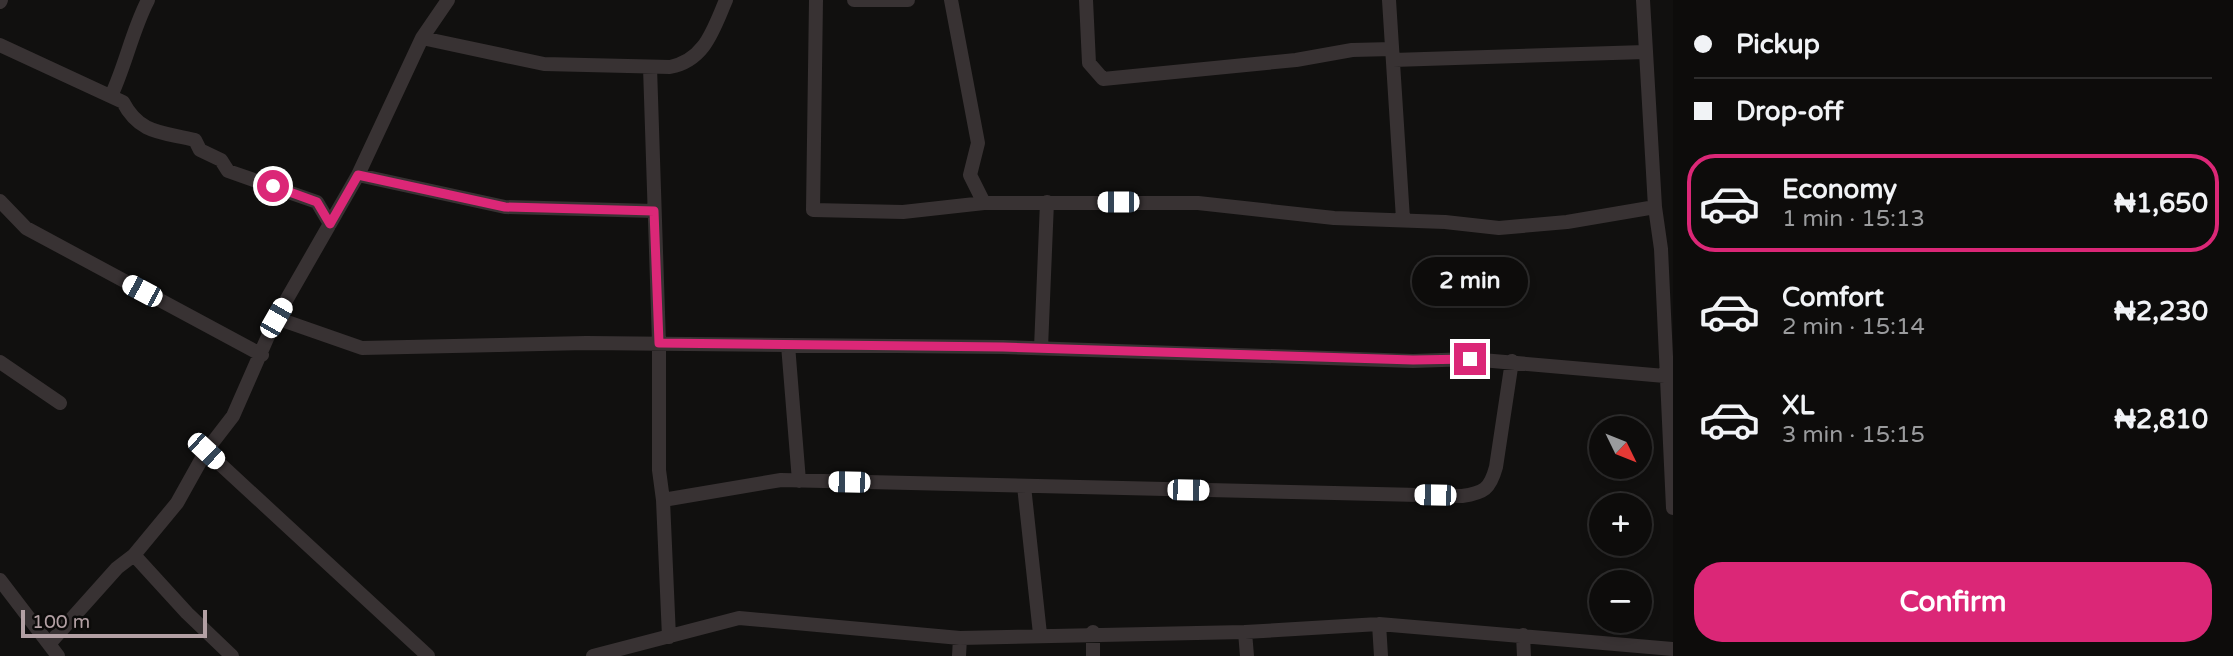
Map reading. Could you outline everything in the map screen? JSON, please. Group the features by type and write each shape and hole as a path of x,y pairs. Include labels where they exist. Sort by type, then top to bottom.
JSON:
{"street":[{"path":"111,96 127,62 135,27 148,0"},
{"path":"0,580 53,650 117,568 135,555 177,503 206,451 233,416 276,318 358,175 422,38 448,0"},
{"path":"422,38 530,62 650,67 685,64 698,54 709,40 726,0"},
{"path":"816,0 813,211 903,212 984,203 1198,203 1335,218 1403,219 1499,228 1567,222 1654,207"},
{"path":"854,0 908,0"},
{"path":"951,0 978,143 970,175 984,203"},
{"path":"1086,0 1089,63 1103,79 1296,60 1352,50 1392,55 1645,52"},
{"path":"1389,0 1403,219"},
{"path":"1643,0 1654,207 1667,248 1665,376 1672,451 1673,508"},
{"path":"0,45 123,102 131,116 156,134 195,140 200,150 221,160 228,171 317,202 330,224"},
{"path":"650,67 659,343 659,470 663,500 669,636"},
{"path":"358,175 505,207 654,211"},
{"path":"0,201 26,228 262,355"},
{"path":"1041,348 1047,202"},
{"path":"276,318 362,348 659,343 1041,348 1512,362 1665,376"},
{"path":"788,345 799,481"},
{"path":"0,362 60,403"},
{"path":"663,500 781,480 1462,496 1482,494 1492,484 1496,467 1512,362"},
{"path":"206,451 428,656"},
{"path":"1024,486 1040,634"},
{"path":"135,555 187,613 232,656"},
{"path":"593,656 739,618 960,638 1093,632 1245,632 1379,624 1673,649"},
{"path":"1379,624 1381,656"},
{"path":"1093,632 1093,656"},
{"path":"1245,632 1247,656"},
{"path":"1523,635 1524,656"},
{"path":"960,638 960,656"}],"route":[{"path":"273,186 317,202 330,224 358,175 505,207 654,211 659,343 1003,347 1413,360 1470,359"}]}
